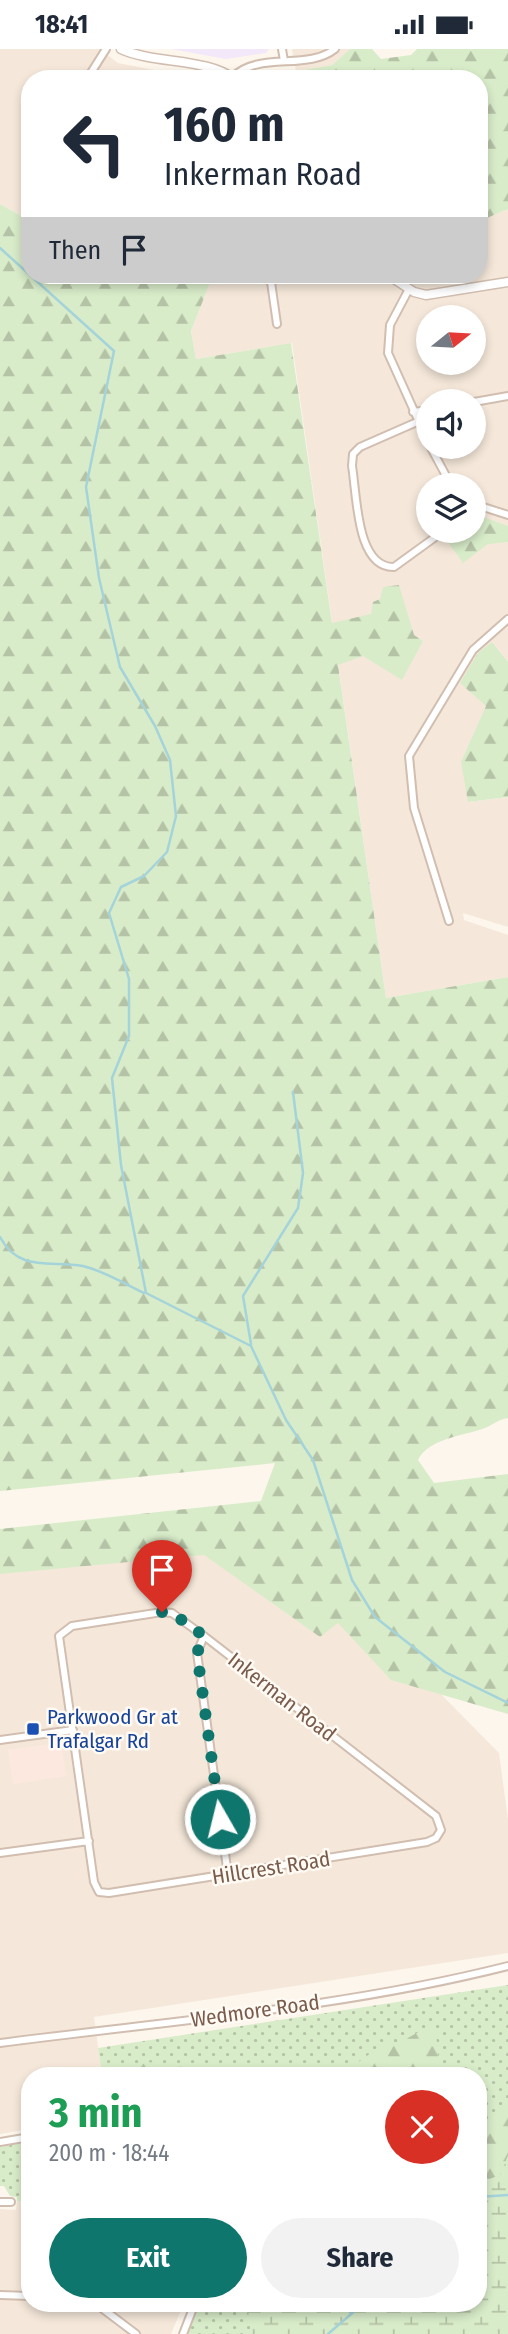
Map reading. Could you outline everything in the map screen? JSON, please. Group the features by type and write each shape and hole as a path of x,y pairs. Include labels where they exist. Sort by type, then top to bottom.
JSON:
{"street":[{"path":"93,70 106,49"},
{"path":"121,49 151,58 220,70"},
{"path":"282,49 284,61"},
{"path":"243,70 322,56 335,49"},
{"path":"402,284 409,289 432,295 508,282"},
{"path":"271,284 277,324"},
{"path":"409,289 390,325 387,342 389,361 416,420"},
{"path":"486,400 508,396"},
{"path":"416,422 360,447 353,454 365,547 378,564 394,568 428,543"},
{"path":"486,508 508,516"},
{"path":"449,921 414,808 408,756 472,650 508,619"},
{"name":"Inkerman Road","path":"73,1730 59,1642 62,1632 72,1626 167,1612 204,1636 436,1816 440,1830"},
{"path":"204,1636 197,1653 228,1875"},
{"path":"0,1740 73,1730 89,1841 0,1853"},
{"name":"Hillcrest Road","path":"89,1841 97,1890 105,1893 427,1842 436,1838 440,1830"},
{"name":"Wedmore Road","path":"0,2043 237,2014 385,1992 508,1966"},
{"path":"0,2142 21,2138"},
{"path":"0,2202 11,2202"},
{"path":"0,2295 21,2296"},
{"path":"107,2312 136,2334"},
{"path":"183,2334 192,2312"}],"shaded area":[{"path":"0,49 100,49 118,63 154,70 21,70 21,216 0,204"},
{"path":"171,49 269,49 266,53 226,59"},
{"path":"292,49 350,49 332,65 296,70"},
{"path":"508,209 508,662 492,642 486,706 468,802 508,797 508,927 463,913 464,920 508,935 508,977 386,998 292,343 196,359 191,331 209,284 488,284 488,218"},
{"path":"345,1520 427,1680 499,1753 508,1820 508,1953 94,2017 101,2067 21,2067 21,2130 0,2134 0,1567"},
{"path":"61,1743 66,1776 13,1784 8,1750"},
{"path":"17,2201 21,2201 21,2312 180,2312 171,2334 0,2334 0,2209 16,2210"}],"green space":[{"path":"350,49 372,49 381,59 411,55 417,49 508,49 508,209 488,218 488,70 303,70 332,65"},
{"path":"0,204 21,216 21,284 209,284 191,331 196,359 291,343 332,623 371,614 373,602 380,599 383,587 399,585 414,635 423,641 402,680 363,656 338,665 386,998 508,977 508,1418 437,1443 429,1447 418,1460 434,1483 508,1474 508,1714 391,1680 338,1623 320,1637 204,1555 0,1574 0,1529 261,1501 275,1463 0,1491"},
{"path":"486,518 508,526 508,542 488,544 463,563 448,543 486,543"},
{"path":"492,642 508,662 508,797 468,802 461,762 486,706 460,683 478,653"},
{"path":"508,1985 508,2334 187,2334 196,2312 487,2312 487,2067 101,2067 98,2048"},
{"path":"424,2029 436,2033 439,2067 352,2067 379,2047 397,2044"},
{"path":"146,2062 182,2067 138,2067"},
{"path":"508,2104 508,2156 500,2175 487,2180 487,2122 497,2110"},
{"path":"21,2143 21,2201 17,2201 17,2197 10,2196 4,2186 0,2186 0,2147"},
{"path":"508,2156 508,2334 251,2334 248,2312 487,2312 487,2180 500,2175"}],"waterway":[{"path":"0,248 21,267"},
{"path":"40,284 114,351 86,487 99,578 120,667 155,726 170,760 176,816 167,852 144,876 121,887 109,913 129,979 129,1036 112,1078 121,1165 146,1293 251,1346 286,1420 313,1460 352,1580 375,1617 445,1672 508,1703"},
{"path":"251,1344 243,1296 298,1208 303,1173 293,1092"},
{"path":"0,1237 16,1256 26,1260 91,1268 144,1293"},
{"path":"487,2196 508,2195"},
{"path":"328,2334 354,2312"}],"place":[{"name":"Parkwood Gr at Trafalgar Rd","path":"33,1729"}],"route":[{"path":"162,1612 172,1613 204,1636 197,1653 220,1819"}]}
